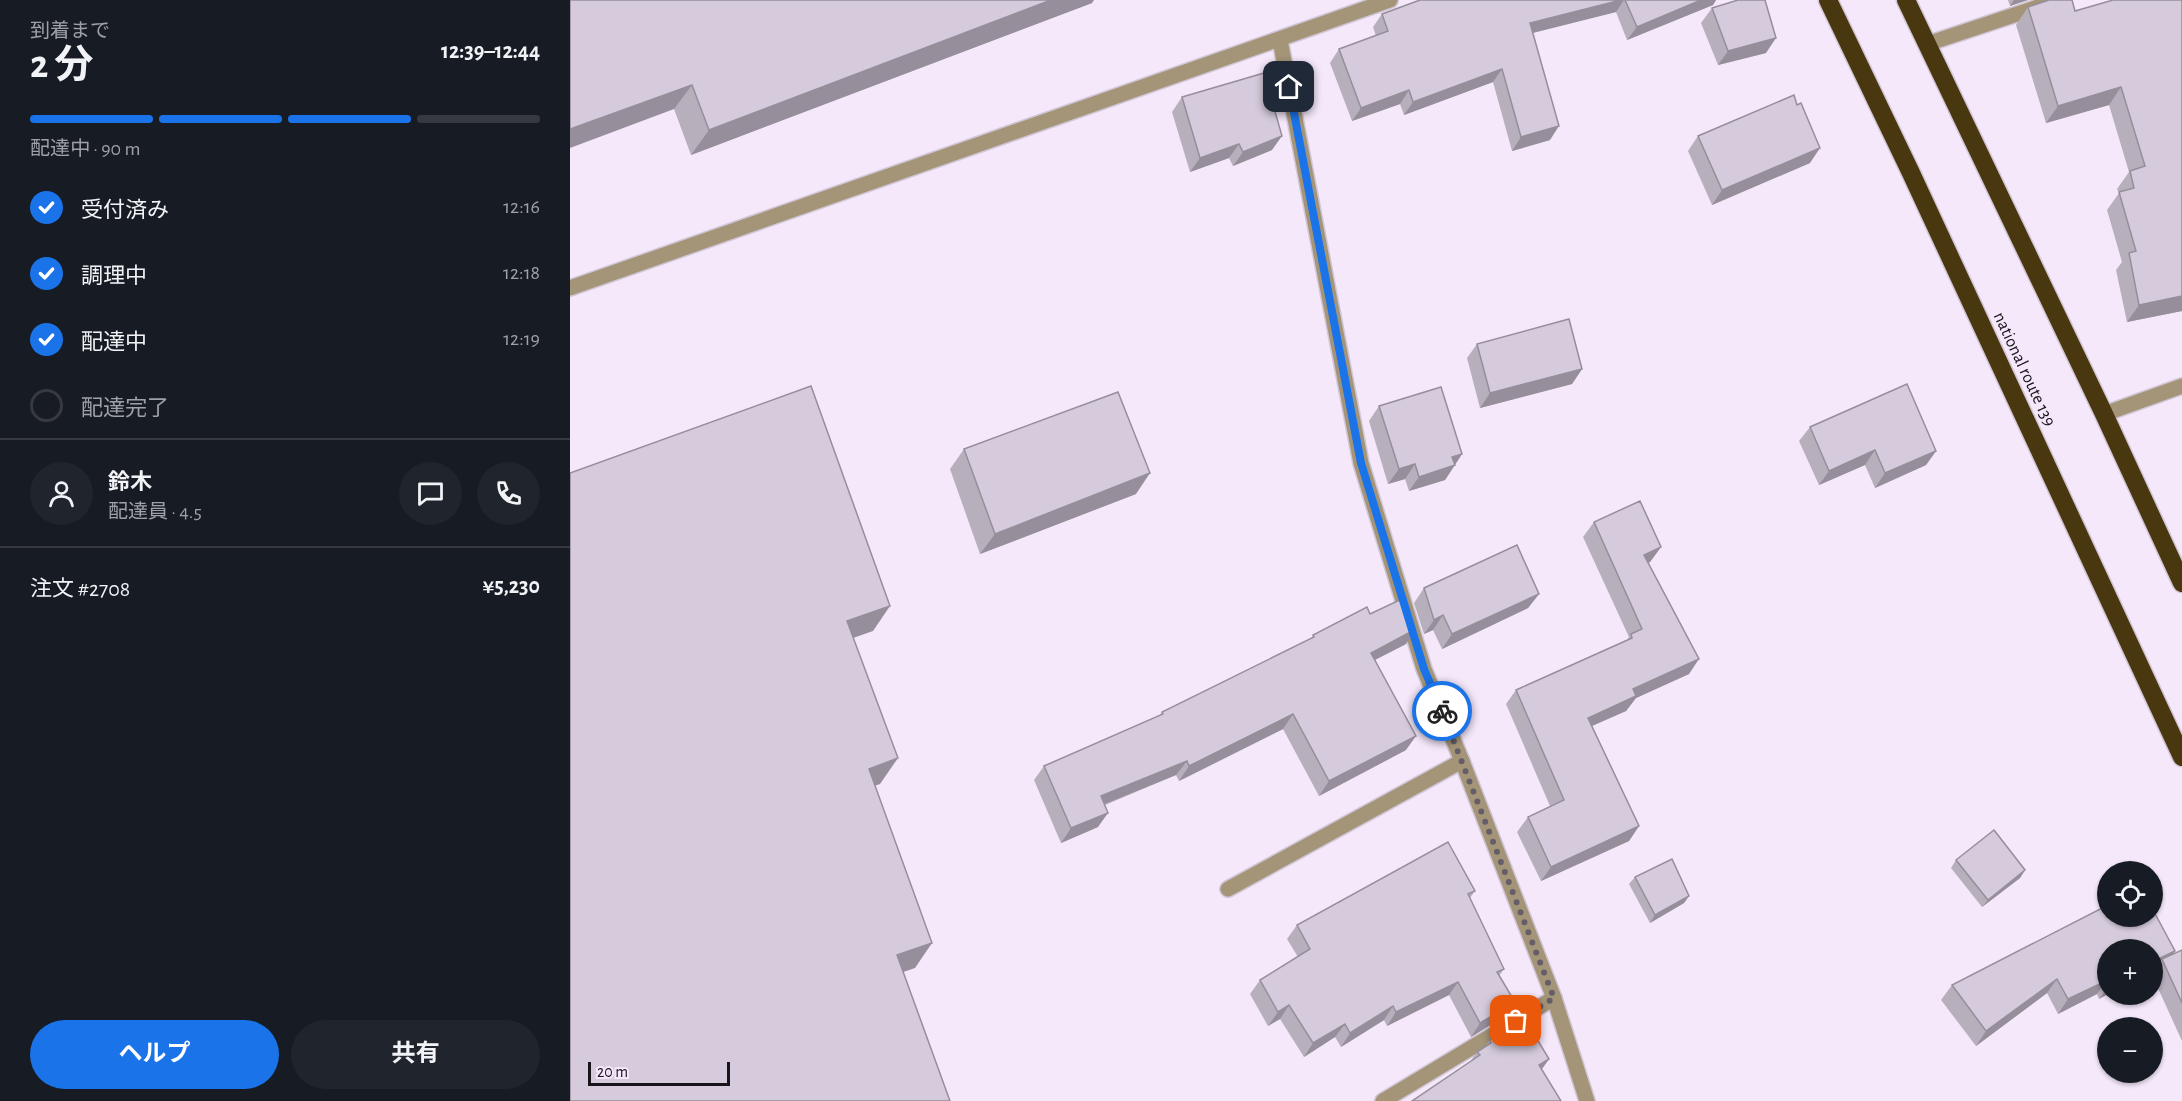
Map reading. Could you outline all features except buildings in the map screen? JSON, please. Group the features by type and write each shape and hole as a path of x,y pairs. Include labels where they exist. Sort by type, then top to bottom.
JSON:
{"highway":[{"name":"national route 139","path":"1828,0 1911,173 2182,757"},
{"path":"1906,0 2104,414 2182,583"}],"street":[{"path":"570,288 1390,0"},
{"path":"1927,44 2059,0"},
{"path":"1280,40 1361,463 1424,669 1554,998 1587,1101"},
{"path":"2104,414 2182,386"},
{"path":"1228,889 1462,761"},
{"path":"1383,1101 1554,998"}],"way so far":[{"path":"1442,711 1554,998 1516,1021"}],"route":[{"path":"1289,87 1361,463 1424,669 1442,711"}]}
